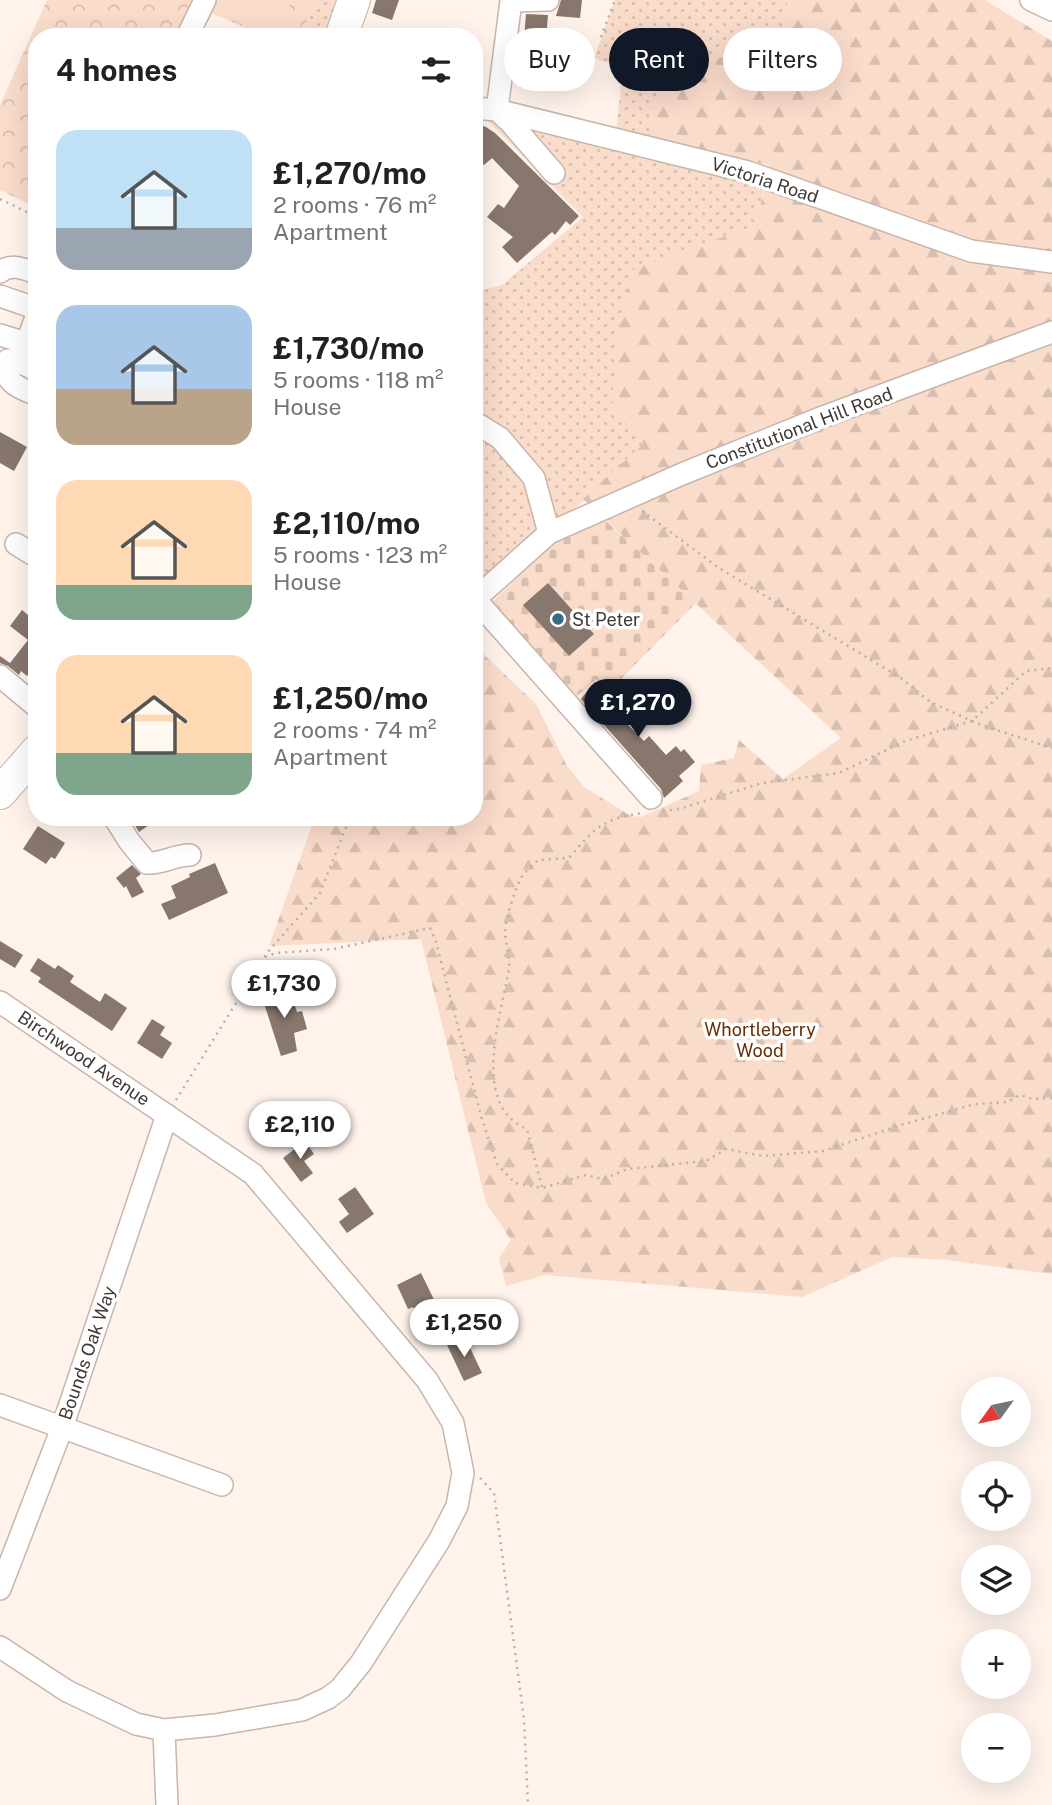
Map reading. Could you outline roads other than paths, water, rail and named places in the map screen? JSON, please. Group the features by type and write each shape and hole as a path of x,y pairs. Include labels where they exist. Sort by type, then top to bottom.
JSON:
{"highway":[{"path":"344,28 354,0"}],"street":[{"path":"191,28 205,0"},
{"path":"548,0 511,1 497,110 554,173"},
{"path":"1031,0 1052,10"},
{"name":"Victoria Road","path":"483,109 748,172 971,251 1052,262"},
{"path":"0,272 8,267 28,270"},
{"path":"0,296 28,305"},
{"name":"Constitutional Hill Road","path":"483,592 550,533 823,417 1052,332"},
{"path":"0,335 23,342 28,339"},
{"path":"28,367 14,360 8,360 4,367 5,375 13,386 28,392"},
{"path":"483,428 500,438 534,478 550,533"},
{"path":"16,544 28,551"},
{"path":"483,608 651,798"},
{"path":"0,676 28,699"},
{"path":"120,826 148,863 156,864 175,855 190,855"},
{"name":"Birchwood Avenue","path":"0,1002 253,1174 427,1380 453,1423 461,1457 463,1473 457,1506 439,1541 361,1663 340,1689 302,1710 278,1716 164,1730"},
{"name":"Bounds Oak Way","path":"0,1588 62,1428 167,1115"},
{"path":"0,1405 222,1485"},
{"path":"0,1647 68,1691 117,1717 164,1730 167,1805"}],"place":[{"name":"St Peter","path":"558,619"}],"park label":[{"name":"Whortleberry Wood","path":"760,1039"}]}
